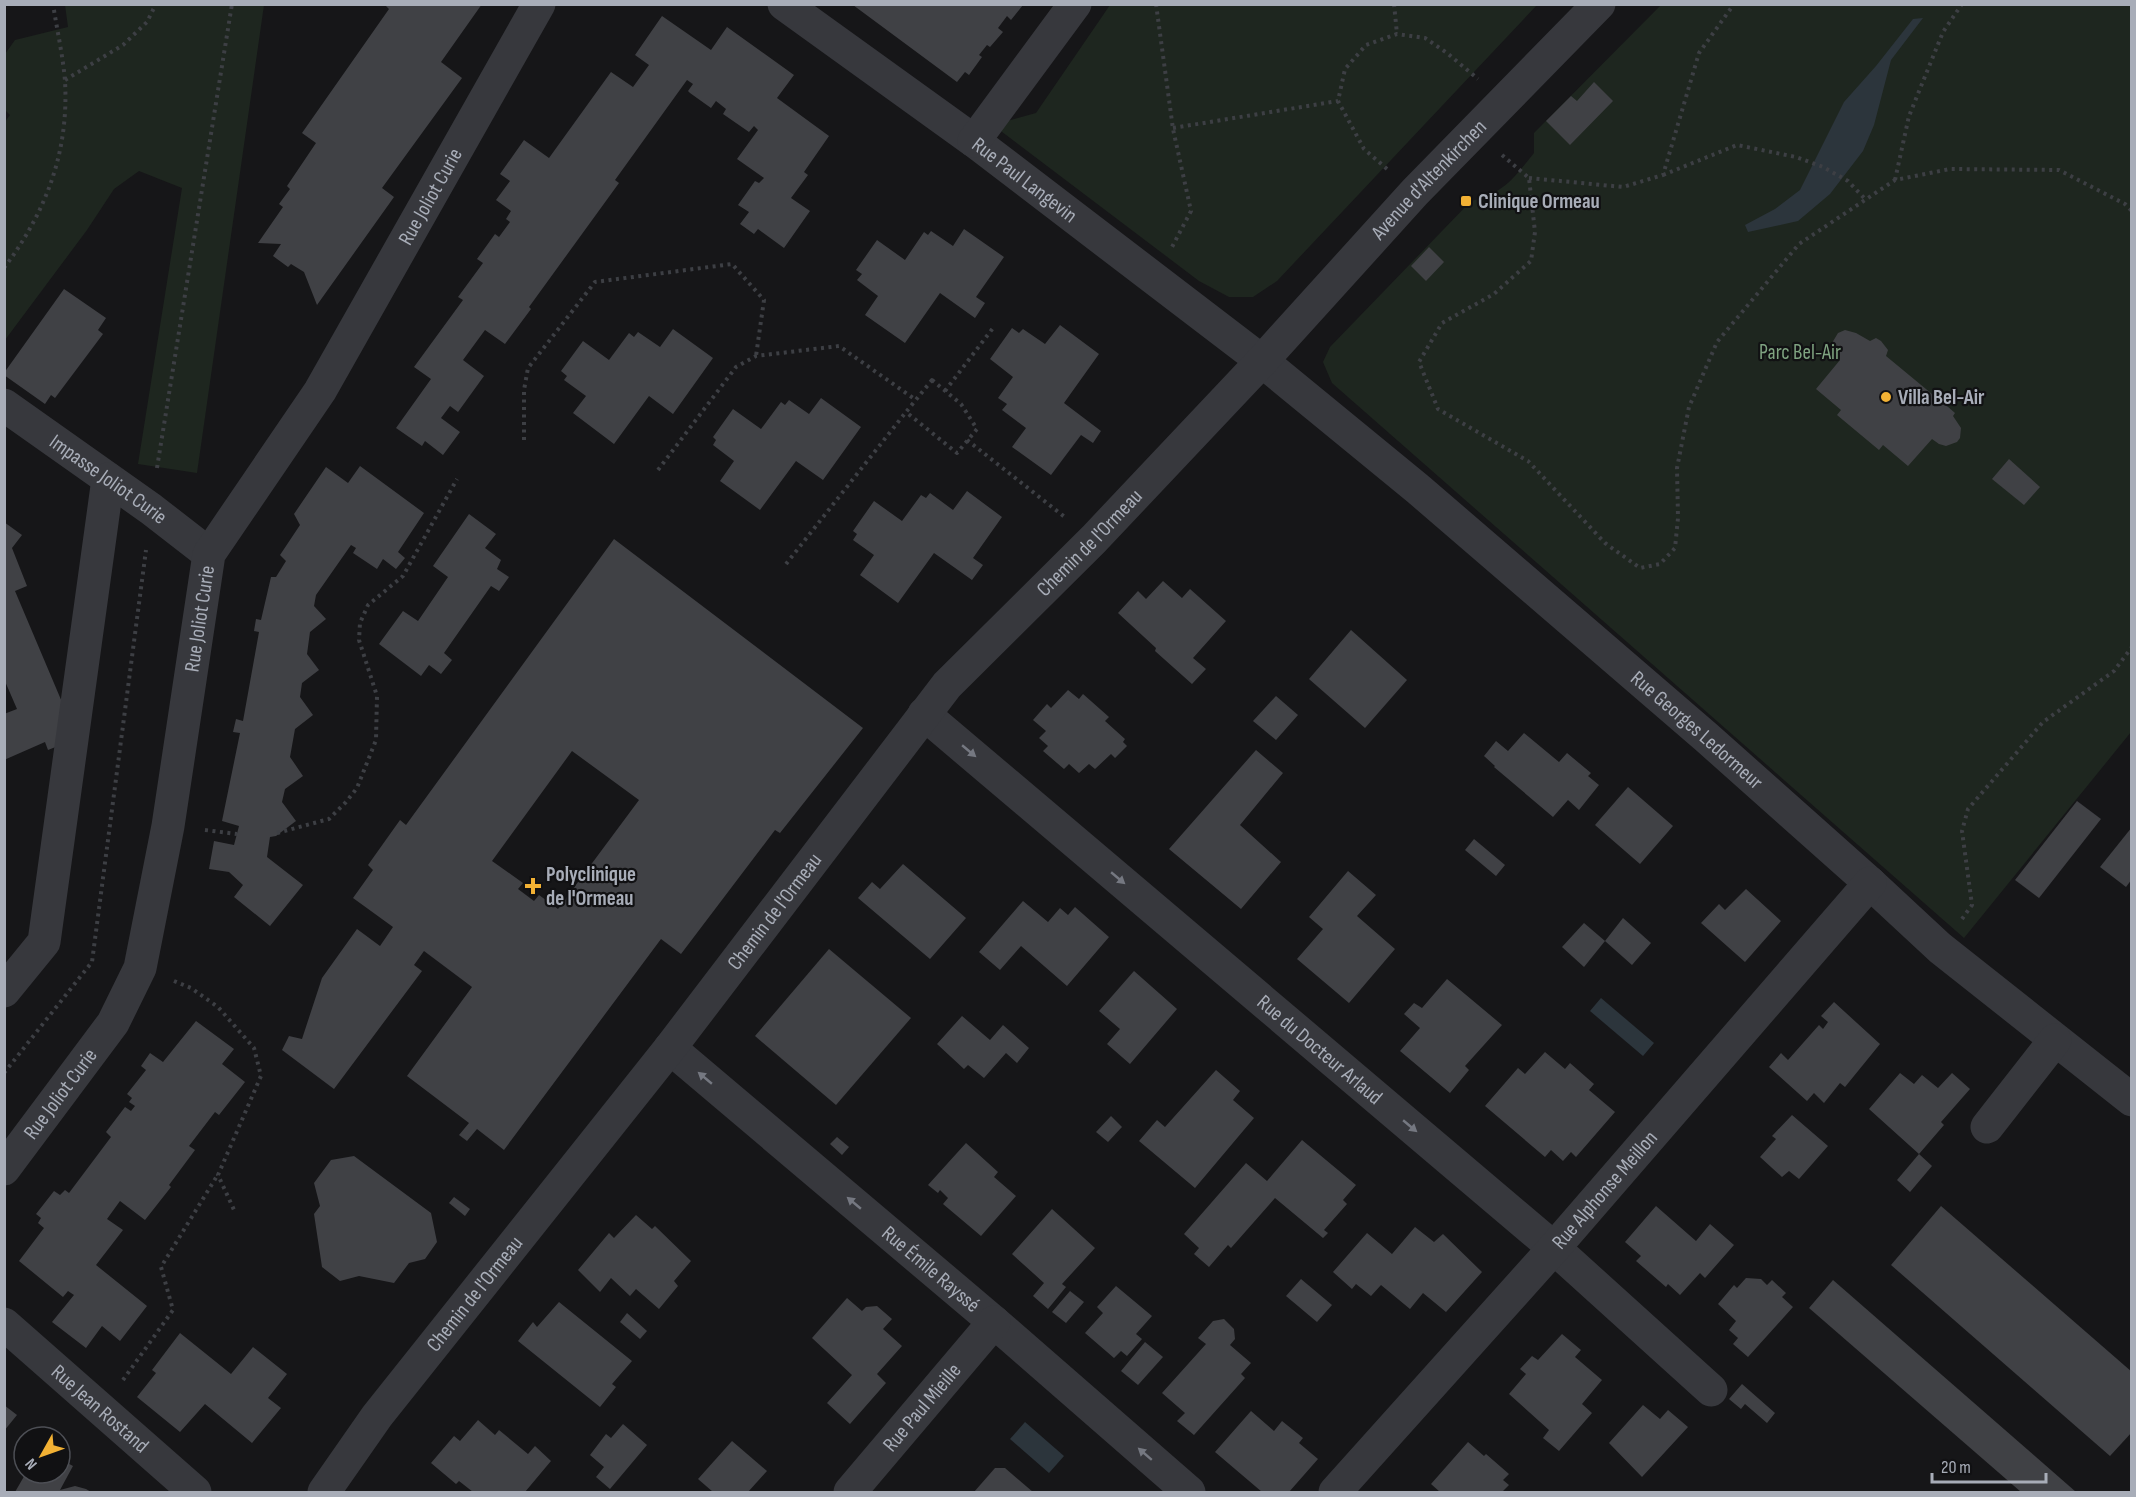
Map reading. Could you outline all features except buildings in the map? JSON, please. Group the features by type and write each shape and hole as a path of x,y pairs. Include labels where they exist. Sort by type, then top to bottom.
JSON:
{"street":[{"name":"Rue Joliot Curie","path":"4,1170 113,1023 140,968 168,826 209,554 320,391 540,4"},
{"name":"Rue Paul Langevin","path":"784,4 974,141 1262,361"},
{"path":"974,141 1075,4"},
{"name":"Avenue d'Altenkirchen","path":"1262,361 1415,192 1599,4"},
{"name":"Chemin de l'Ormeau","path":"324,1492 377,1416 670,1048 947,685 1094,539 1262,361"},
{"name":"Rue Georges Ledormeur","path":"1262,361 1418,489 1706,736 1940,948 2132,1100"},
{"name":"Impasse Joliot Curie","path":"4,405 209,554"},
{"path":"4,991 44,942 108,479"},
{"name":"Rue du Docteur Arlaud","path":"924,714 1554,1248 1711,1390"},
{"name":"Rue Alphonse Meillon","path":"1335,1492 1554,1248 1870,883"},
{"path":"1987,1127 2055,1040"},
{"name":"Rue Émile Rayssé","path":"670,1048 994,1322 1189,1492"},
{"name":"Rue Paul Mieille","path":"850,1492 994,1322"},
{"name":"Rue Jean Rostand","path":"4,1324 195,1492"}],"path":[{"path":"4,268 34,225 57,167 65,119 65,80 53,4"},
{"path":"65,80 123,45 147,22 156,4"},
{"path":"1155,280 1191,211 1173,129 1156,4"},
{"path":"1394,4 1397,34"},
{"path":"1663,175 1699,54 1734,4"},
{"path":"1895,180 1909,116 1943,32 1962,4"},
{"path":"1415,192 1364,149 1338,101 1345,69 1366,45 1397,34 1425,38 1447,53 1504,102"},
{"path":"1173,129 1338,101"},
{"path":"1476,131 1529,178 1623,186 1663,175 1737,145 1796,156 1823,167 1848,181 1866,200"},
{"path":"1529,178 1535,232 1531,261 1494,294 1442,323 1419,362 1438,410 1528,461 1605,543 1640,568 1660,564 1675,548 1678,518 1677,468 1689,407 1717,342 1799,244 1895,180 1950,169 2059,170 2125,204 2132,211"},
{"path":"524,440 524,390 528,368 595,282 732,264 764,300 756,356"},
{"path":"945,391 993,328"},
{"path":"658,470 736,367 756,356 838,346 916,400"},
{"path":"786,564 906,412 932,380 961,404 977,429 957,453 906,412"},
{"path":"967,440 1094,539"},
{"path":"277,834 329,819 357,788 376,740 377,696 359,640 360,622 368,606 403,576 457,479"},
{"path":"1940,948 1972,905 1962,831 1968,809 2043,722 2114,671 2132,647"},
{"path":"102,1410 173,1310 161,1268 218,1175 261,1076 254,1048 218,1007 191,988 140,968"},
{"path":"218,1175 235,1212"}],"green space":[{"path":"65,5 264,5 197,473 138,464 182,188 139,171 114,189 87,230 5,340 4,123 10,115 5,110 5,54 15,40 68,27"},
{"path":"1110,5 1537,5 1277,281 1253,297 1229,297 1199,281 993,125 1036,113"},
{"name":"Parc Bel-Air","path":"1661,5 2131,5 2131,732 1964,938 1332,383 1323,362 1330,347 1471,201 1492,194 1514,178 1534,153 1534,133"}],"shaded area":[{"path":"1923,18 1891,60 1874,125 1863,151 1830,194 1798,221 1748,232 1745,225 1775,209 1800,190 1844,102 1913,19"},
{"path":"1601,998 1654,1043 1643,1056 1590,1011"},
{"path":"1025,1422 1064,1456 1049,1473 1010,1439"}],"place":[{"name":"Clinique Ormeau","path":"1466,201"},
{"name":"Villa Bel-Air","path":"1886,397"},
{"name":"Polyclinique de l'Ormeau","path":"533,886"}]}
